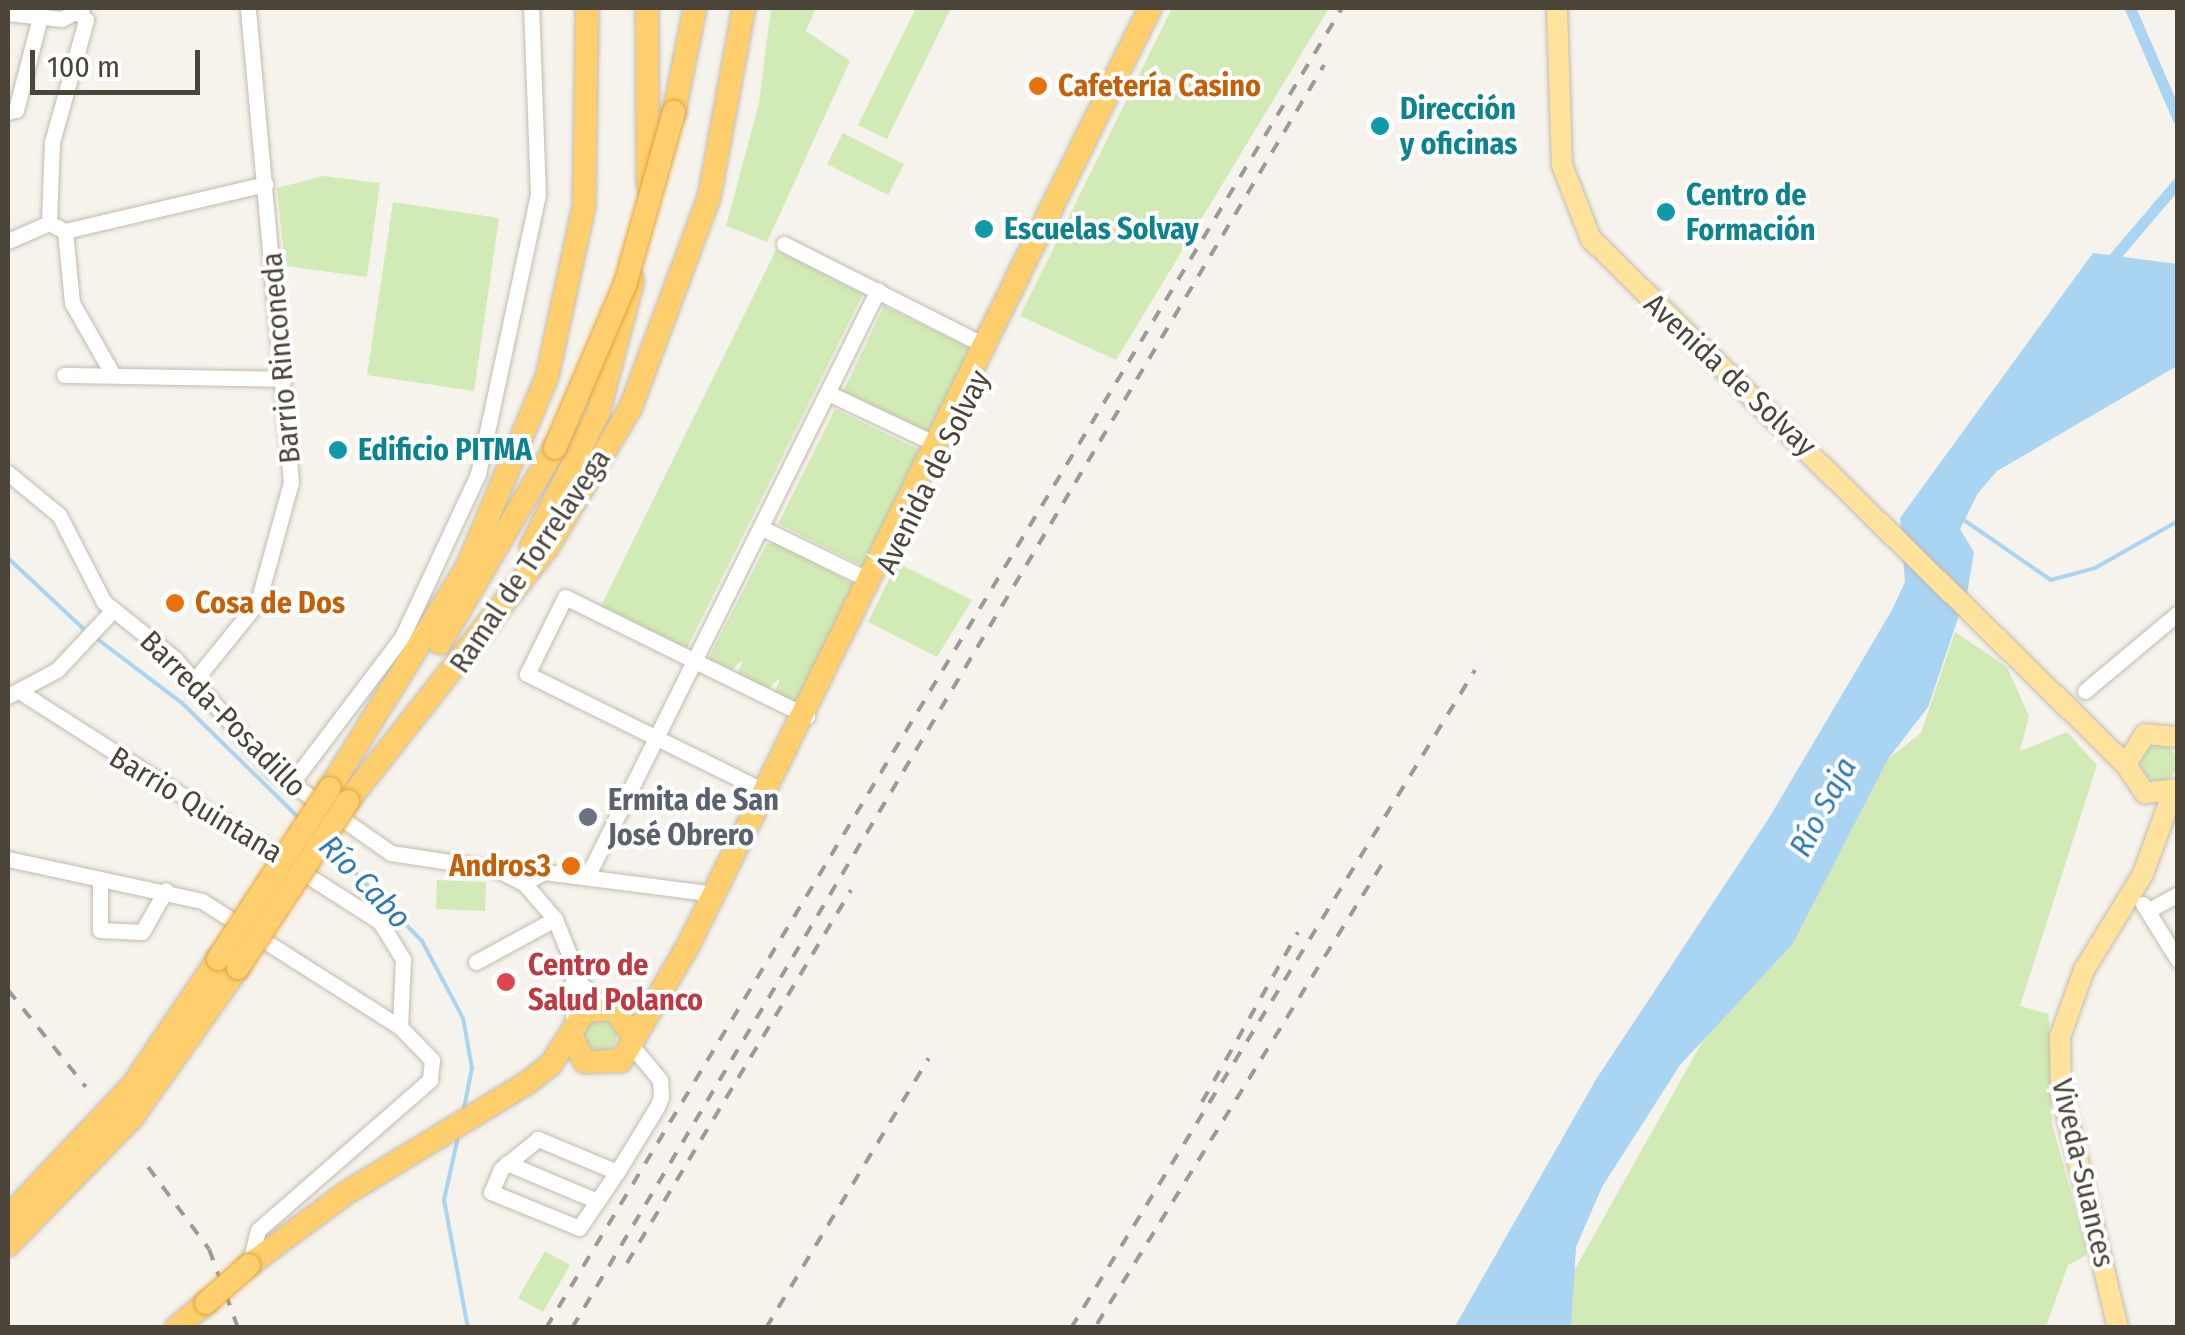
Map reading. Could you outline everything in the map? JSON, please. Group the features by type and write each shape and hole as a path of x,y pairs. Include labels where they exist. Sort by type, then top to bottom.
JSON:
{"highway":[{"path":"8,1245 132,1118 339,795 466,567 546,378 584,206 586,8"},
{"path":"339,795 520,566 598,414 644,217 648,8"},
{"name":"Ramal de Torrelavega","path":"339,795 466,604 555,448 624,286 674,112 695,8"},
{"name":"Ramal de Torrelavega","path":"339,795 547,548 630,409 709,198 744,8"},
{"name":"Avenida de Solvay","path":"628,1047 657,985 716,894 807,716 867,579 1150,8"},
{"name":"Avenida de Solvay","path":"831,665 893,558 1162,8"},
{"path":"8,1217 124,1096 228,964"},
{"path":"527,1083 572,1030 608,1007 657,985"},
{"path":"176,1328 249,1266 442,1135 527,1083 628,1047 608,1007"},
{"path":"572,1030 585,1062"}],"main road":[{"name":"Avenida de Solvay","path":"1557,8 1562,165 1587,233 2042,676 2078,698"},
{"path":"2078,698 2108,728 2178,737"},
{"path":"2078,698 2126,765 2136,786 2148,859"},
{"path":"2126,765 2145,734"},
{"path":"2136,786 2175,791"},
{"name":"Viveda-Suances","path":"2118,1328 2064,1103 2059,1045 2079,979 2148,859 2175,791"}],"street":[{"name":"Barrio Rinconeda","path":"194,681 248,622 279,545 292,460 248,8"},
{"path":"290,785 402,637 478,474 538,195 531,8"},
{"path":"8,14 39,21 80,10 86,20 52,142 49,223"},
{"path":"8,112 16,110 39,21"},
{"path":"8,240 49,223 65,231 266,184"},
{"path":"65,231 72,303 113,375"},
{"name":"Avenida de Solvay","path":"784,244 982,344"},
{"path":"588,877 878,290"},
{"path":"64,375 284,380"},
{"name":"Avenida de Solvay","path":"828,393 934,443"},
{"name":"Barreda-Posadillo","path":"8,473 59,515 113,610 194,681 290,785 390,852 496,870 524,884 555,918 571,960 608,1007"},
{"name":"Avenida de Solvay","path":"762,528 867,579"},
{"path":"768,793 526,674 564,597 807,716"},
{"path":"13,693 83,647 113,610"},
{"path":"2078,698 2178,613"},
{"name":"Barrio Quintana","path":"13,693 380,922 403,960 400,1027"},
{"path":"8,859 202,900 400,1027 432,1060 430,1080 258,1230 249,1266"},
{"path":"524,884 544,872 716,894"},
{"path":"100,880 100,930 142,932 166,890"},
{"path":"2178,894 2147,906 2178,960"},
{"path":"476,962 555,918"},
{"name":"Barreda-Posadillo","path":"571,960 572,1030"},
{"path":"616,1172 538,1139 507,1163 492,1192 579,1228 616,1172 660,1097 652,1072 628,1047"},
{"path":"507,1163 597,1201"}],"green space":[{"path":"771,8 816,8 806,31 850,61 767,242 726,226 759,103"},
{"path":"916,8 951,8 887,139 858,125"},
{"path":"1172,8 1329,8 1116,360 1020,316"},
{"path":"843,133 904,164 888,195 827,164"},
{"path":"323,176 380,183 367,277 285,266 277,188"},
{"path":"393,202 499,218 474,391 367,375"},
{"path":"776,250 863,294 686,650 600,608"},
{"path":"884,306 972,349 930,435 843,392"},
{"path":"835,409 920,450 863,566 778,524"},
{"path":"777,542 855,585 795,705 775,692 780,678 767,690 737,675 743,660 730,671 707,661 767,544"},
{"path":"897,563 972,600 937,657 868,622"},
{"path":"1955,632 2007,667 2029,716 2020,751 2067,732 2097,765 2020,1006 2049,1014 2052,1124 2088,1254 2068,1265 2046,1327 1571,1327 1570,1278 1706,1035 1789,949 1888,759 1921,733"},
{"path":"2159,745 2172,750 2177,763 2172,776 2159,781 2146,776 2141,763 2146,750"},
{"path":"437,880 486,882 485,911 436,909"},
{"path":"600,1019 612,1024 617,1036 612,1048 600,1053 588,1048 583,1036 588,1024"},
{"path":"545,1251 570,1265 543,1312 518,1298"}],"water":[{"name":"Río Saja","path":"2093,253 2177,264 2177,366 1997,471 1978,493 1960,529 1974,552 1968,589 1928,707 1888,759 1792,945 1680,1065 1602,1187 1576,1247 1571,1327 1454,1328 1595,1081 1769,818 1892,610 1905,582 1900,518"}],"waterway":[{"path":"2130,8 2178,119"},
{"path":"2109,263 2178,182"},
{"path":"1961,518 2051,580 2095,568 2178,521"},
{"name":"Río Cabo","path":"8,558 88,633"},
{"name":"Río Cabo","path":"96,638 182,703 298,817"},
{"name":"Río Cabo","path":"330,847 422,941 463,1018 472,1068 463,1113"},
{"name":"Río Cabo","path":"458,1137 444,1200 468,1328"}],"railway":[{"path":"546,1328 1342,8"},
{"path":"572,1328 1324,65"},
{"path":"1071,1328 1475,670"},
{"path":"1097,1324 1384,861"},
{"path":"627,1263 851,890"},
{"path":"1202,1102 1298,932"},
{"path":"8,990 86,1087"},
{"path":"766,1328 929,1058"},
{"path":"148,1167 209,1249 238,1328"}],"place":[{"name":"Cafetería Casino","path":"1038,86"},
{"name":"Dirección y oficinas","path":"1380,126"},
{"name":"Centro de Formación","path":"1666,212"},
{"name":"Escuelas Solvay","path":"984,229"},
{"name":"Edificio PITMA","path":"338,450"},
{"name":"Cosa de Dos","path":"175,603"},
{"name":"Ermita de San José Obrero","path":"588,817"},
{"name":"Andros3","path":"571,866"},
{"name":"Centro de Salud Polanco","path":"506,982"}]}
